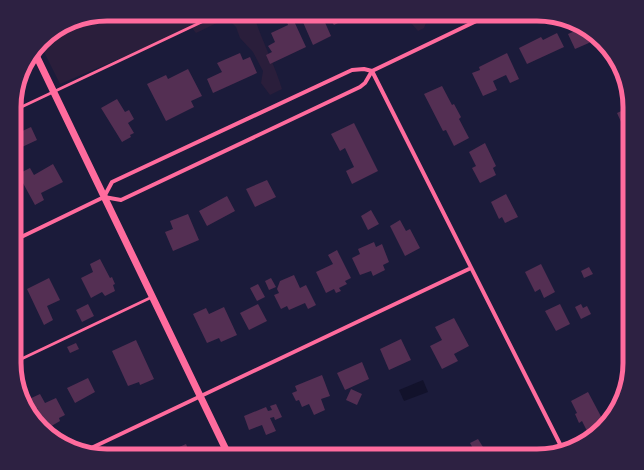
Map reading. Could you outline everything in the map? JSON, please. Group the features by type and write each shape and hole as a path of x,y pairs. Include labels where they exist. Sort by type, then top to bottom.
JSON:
{"street":[{"path":"21,237 104,197 121,200 360,87 365,83 372,71 476,21"},
{"path":"37,57 226,449"},
{"path":"104,197 112,182 352,70 364,69 372,71 561,446"},
{"path":"92,447 471,268"}],"lane":[{"path":"21,107 204,21"},
{"path":"21,359 152,297"}],"shaded area":[{"path":"101,21 221,21 196,33 192,28 60,84 43,49 64,32 84,24"},
{"path":"221,21 256,21 282,89 270,95 261,83 263,71 253,52 240,38 236,27 231,22"},
{"path":"409,21 427,21 424,28 418,31"},
{"path":"423,380 428,392 404,401 399,390"}],"building":[{"path":"294,21 306,47 270,64 266,55 272,52 268,46 275,42 271,33 288,25 287,22"},
{"path":"302,21 324,21 331,36 313,45"},
{"path":"331,21 340,22 334,25"},
{"path":"576,30 593,41 575,49 568,34"},
{"path":"557,33 564,47 527,64 519,48 541,37 543,40"},
{"path":"240,53 243,60 250,57 257,73 213,93 207,79 222,72 217,63"},
{"path":"507,53 519,79 510,83 506,75 493,81 497,90 483,96 472,73 480,70 479,67"},
{"path":"188,69 202,96 191,101 194,107 166,121 147,84 166,75 168,79"},
{"path":"442,86 452,105 454,104 461,117 459,119 469,138 454,146 446,130 443,131 424,94"},
{"path":"117,99 125,112 129,110 134,119 128,123 134,133 130,135 131,137 122,142 101,108"},
{"path":"623,110 623,126 617,113"},
{"path":"354,123 378,171 352,184 346,171 354,167 345,148 340,151 331,134"},
{"path":"31,127 37,140 22,147 21,132"},
{"path":"485,143 496,166 493,168 496,175 480,183 472,168 476,166 469,152"},
{"path":"53,164 63,182 41,193 44,200 35,205 21,179 21,172 30,168 34,175"},
{"path":"267,180 276,197 255,207 246,189"},
{"path":"506,194 518,217 505,223 502,217 499,219 491,202"},
{"path":"227,196 235,211 207,226 199,211"},
{"path":"371,210 379,224 368,230 361,216"},
{"path":"188,214 199,240 173,251 165,232 173,229 170,221"},
{"path":"400,220 406,231 410,229 420,248 405,256 390,226"},
{"path":"374,242 376,247 382,244 389,262 383,265 385,270 373,276 371,271 360,275 352,258 360,254 358,249"},
{"path":"337,250 351,278 345,281 347,284 339,288 341,291 336,293 334,289 326,293 316,272 333,264 328,255"},
{"path":"100,259 110,278 112,277 115,284 113,285 115,291 105,296 102,292 91,298 81,278 93,272 90,264"},
{"path":"541,264 555,292 544,298 540,289 535,292 525,272"},
{"path":"589,267 593,274 584,278 581,271"},
{"path":"294,275 300,288 306,285 316,305 308,309 305,303 289,310 287,306 281,309 274,295 279,293 277,289 280,281"},
{"path":"49,278 60,300 47,306 53,320 44,325 27,289"},
{"path":"271,278 276,287 269,290 265,281"},
{"path":"258,284 265,297 257,301 250,288"},
{"path":"88,304 94,316 82,322 76,310"},
{"path":"258,304 267,321 249,330 240,313"},
{"path":"560,304 570,324 556,331 545,311"},
{"path":"581,304 583,308 587,306 591,314 581,319 575,307"},
{"path":"224,307 237,335 221,342 219,338 207,343 193,314 206,308 209,314"},
{"path":"454,318 469,346 454,354 458,361 442,369 430,346 442,340 435,327"},
{"path":"401,339 411,360 389,370 380,349"},
{"path":"136,340 154,379 140,385 139,382 128,386 112,351"},
{"path":"76,343 79,349 70,353 67,347"},
{"path":"362,362 369,379 345,390 337,373"},
{"path":"322,375 330,396 321,399 325,410 314,415 309,404 302,407 299,400 296,401 292,393 297,391 295,386"},
{"path":"88,378 95,392 75,403 67,388"},
{"path":"351,389 362,394 357,405 346,400"},
{"path":"588,392 602,419 588,433 582,421 579,423 575,414 577,413 571,401"},
{"path":"40,394 45,403 56,398 65,415 59,418 60,421 50,427 45,423 37,408 34,410 29,399"},
{"path":"276,404 282,417 275,420 274,417 270,418 276,431 266,435 262,425 249,430 244,416 266,407 268,411 272,410 270,406"},
{"path":"478,439 483,447 480,449 473,449 470,443"},
{"path":"186,444 188,449 175,449"}]}
